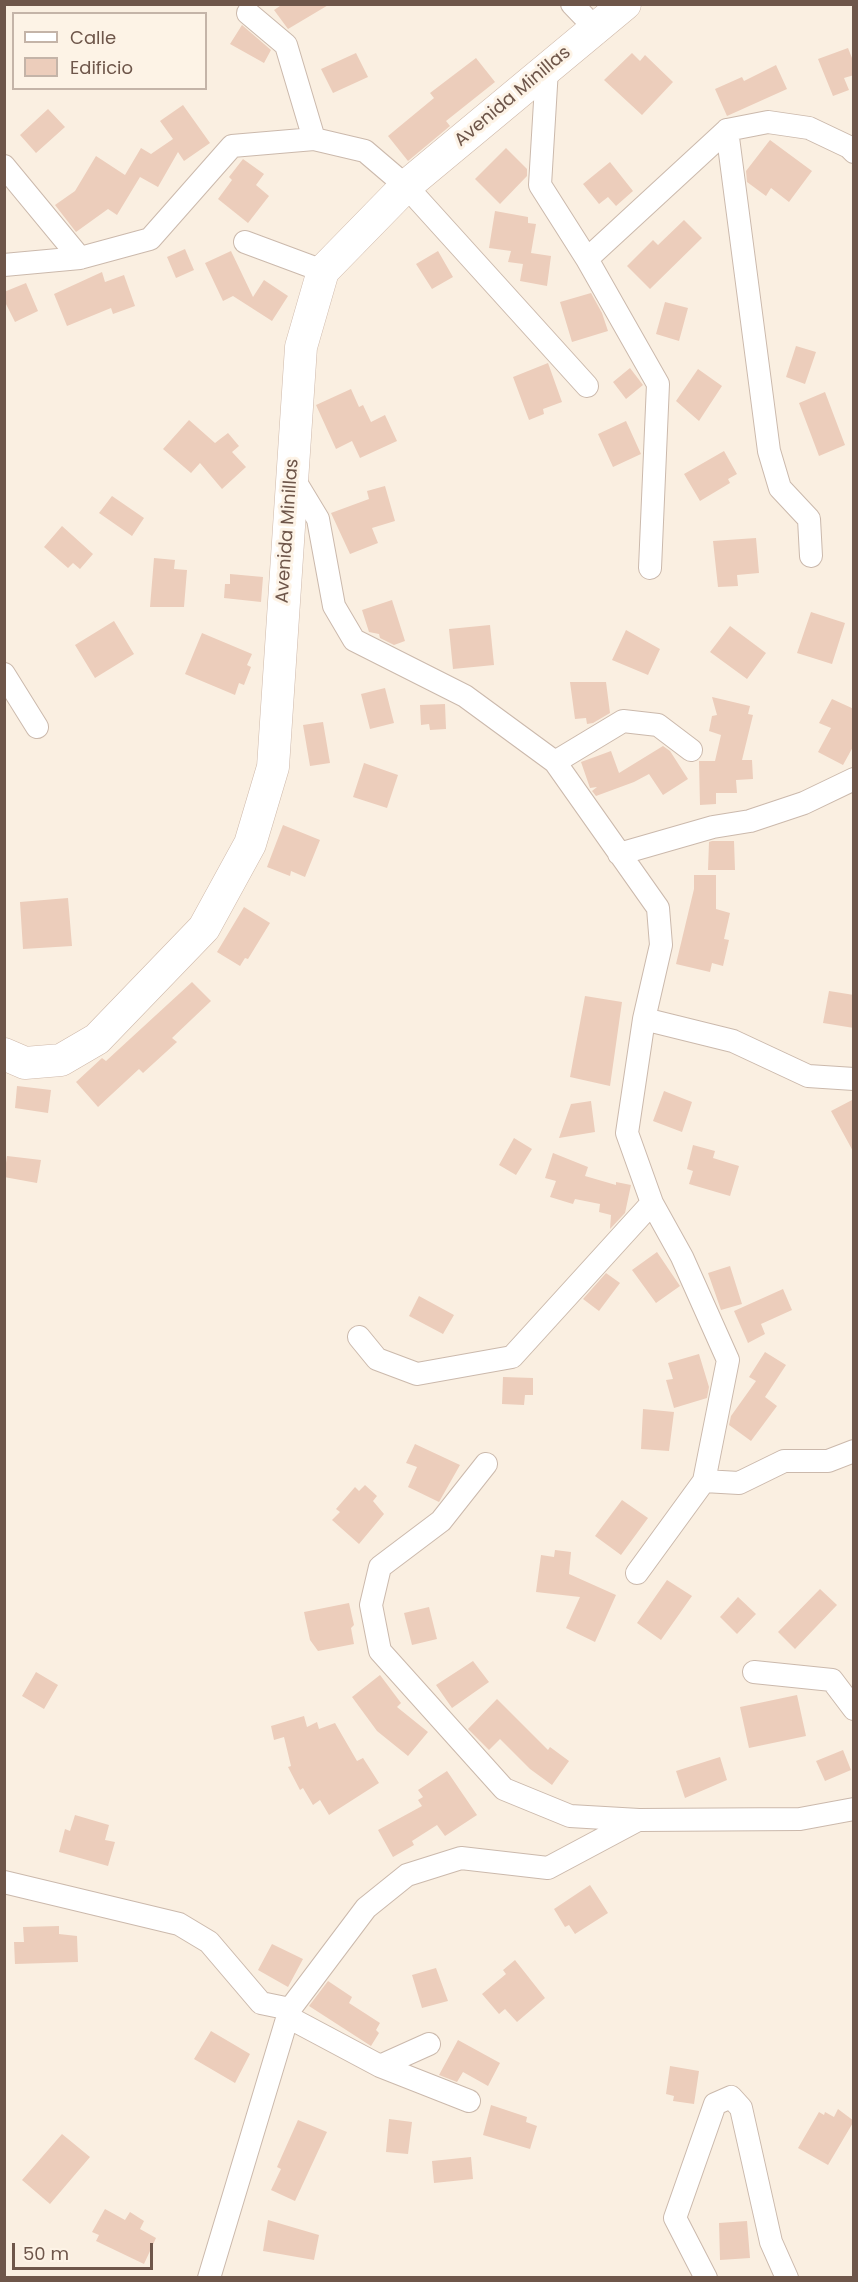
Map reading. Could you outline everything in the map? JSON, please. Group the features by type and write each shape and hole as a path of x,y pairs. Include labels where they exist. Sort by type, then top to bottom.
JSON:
{"street":[{"path":"572,4 596,29"},
{"name":"Avenida Minillas","path":"4,1054 25,1063 61,1060 97,1039 204,928 250,844 273,767 301,347 323,271 406,186 625,4"},
{"path":"248,13 286,45 314,139"},
{"path":"548,69 540,185 587,259 658,384 650,568"},
{"path":"587,259 727,130 768,122 809,128 849,147 854,152"},
{"path":"727,130 770,451 780,488 809,519 811,556"},
{"path":"4,266 80,258 150,239 232,146 314,139 365,152 406,186 587,386"},
{"path":"4,166 80,258"},
{"path":"245,242 323,271"},
{"path":"292,476 318,519 334,606 354,640 465,696 555,762 658,908 661,945 644,1019 627,1133 652,1203 682,1257 728,1360 704,1481 637,1573"},
{"path":"4,674 37,727"},
{"path":"555,762 623,721 657,725 691,750"},
{"path":"620,854 713,827 750,821 804,803 854,779"},
{"path":"644,1019 733,1041 808,1076 854,1079"},
{"path":"359,1337 377,1359 417,1374 512,1357 652,1203"},
{"path":"704,1481 739,1483 784,1461 828,1461 854,1451"},
{"path":"486,1464 441,1521 380,1567 371,1605 380,1652 504,1789 570,1816 639,1820 800,1819 854,1809"},
{"path":"754,1672 832,1680 854,1709"},
{"path":"209,2277 289,2013 366,1908 407,1875 461,1858 548,1868 639,1820"},
{"path":"4,1882 179,1924 209,1942 261,2003 289,2013 380,2066 469,2101"},
{"path":"380,2066 429,2044"},
{"path":"706,2277 675,2218 715,2104 731,2097 741,2109 771,2242 787,2277"}],"building":[{"path":"283,4 330,4 288,29 274,10"},
{"path":"242,25 271,50 264,63 230,44"},
{"path":"848,48 854,63 854,75 844,78 849,90 833,96 818,59"},
{"path":"356,53 368,77 333,93 321,69"},
{"path":"632,53 640,61 645,55 673,82 642,115 604,80"},
{"path":"476,58 495,82 446,121 450,126 408,161 388,136 434,98 430,93"},
{"path":"776,65 787,89 727,116 715,89 742,77 744,81"},
{"path":"183,105 210,143 184,161 178,152 158,187 140,177 117,215 108,209 76,232 55,205 75,191 96,156 125,175 141,148 151,154 173,139 160,121"},
{"path":"48,109 65,127 36,153 20,135"},
{"path":"770,140 812,171 789,202 771,188 766,196 747,182 746,171"},
{"path":"506,148 527,169 527,176 500,204 475,179"},
{"path":"243,159 264,174 256,185 269,196 248,223 218,199 232,180 229,177"},
{"path":"610,162 633,191 616,206 608,197 599,204 583,184"},
{"path":"495,211 528,217 528,223 536,224 531,253 551,256 547,286 520,281 523,264 508,262 511,251 489,248"},
{"path":"684,220 702,238 650,289 627,266 653,240 658,245"},
{"path":"185,249 194,270 176,278 167,257"},
{"path":"231,251 253,297 264,280 288,296 272,321 233,296 223,301 205,263"},
{"path":"438,251 453,277 432,289 416,264"},
{"path":"102,272 105,282 124,275 135,306 113,314 111,308 67,326 54,294"},
{"path":"26,283 38,311 15,322 4,300 4,292"},
{"path":"591,293 602,313 608,331 572,342 560,302"},
{"path":"665,302 688,308 679,341 656,334"},
{"path":"796,346 816,352 805,384 786,377"},
{"path":"548,363 562,402 543,409 544,414 529,420 513,377"},
{"path":"630,368 643,385 626,399 613,382"},
{"path":"698,369 722,386 699,421 676,401"},
{"path":"351,389 359,407 363,405 371,422 385,415 397,441 360,458 352,441 336,449 316,405"},
{"path":"825,392 845,445 819,456 799,403"},
{"path":"189,420 215,443 228,433 239,446 232,452 246,467 222,489 200,463 191,473 163,449"},
{"path":"626,421 641,454 613,467 598,434"},
{"path":"724,451 737,474 728,479 730,483 700,501 684,474"},
{"path":"385,486 395,521 372,528 378,543 350,554 331,513 369,499 367,491"},
{"path":"112,496 144,518 132,536 99,513"},
{"path":"62,526 93,554 80,569 73,563 68,568 44,547"},
{"path":"756,538 759,573 737,575 738,586 718,587 713,541"},
{"path":"154,558 175,560 174,569 187,570 184,607 150,607"},
{"path":"230,574 263,577 261,602 224,598 225,584 230,584"},
{"path":"392,600 405,641 394,645 380,638 379,634 369,632 362,610"},
{"path":"811,612 845,623 832,664 797,653"},
{"path":"114,621 134,654 95,678 75,645"},
{"path":"490,625 494,665 453,669 449,629"},
{"path":"730,626 766,653 747,679 710,652"},
{"path":"626,630 660,649 648,675 612,660"},
{"path":"202,633 252,654 247,665 251,667 244,685 239,683 235,695 185,674"},
{"path":"570,682 606,682 610,713 593,723 587,724 586,718 575,719"},
{"path":"385,688 394,723 370,729 361,694"},
{"path":"712,697 750,706 748,714 753,715 742,760 752,760 753,779 736,780 737,793 716,793 716,804 700,805 699,761 715,761 721,735 709,731 712,716 717,715"},
{"path":"832,699 854,709 854,745 843,765 818,752 831,728 819,723"},
{"path":"445,704 446,729 430,730 429,724 421,725 420,705"},
{"path":"323,722 330,763 310,766 303,725"},
{"path":"663,746 670,751 688,779 663,795 649,774 596,796 592,791 597,787 590,788 581,762 611,751 619,773"},
{"path":"364,763 398,775 387,808 353,797"},
{"path":"283,825 320,840 305,877 291,871 290,876 267,867"},
{"path":"734,841 735,870 708,870 709,842"},
{"path":"694,875 716,875 716,909 730,913 724,939 729,940 723,966 712,963 710,972 676,964 694,889"},
{"path":"68,898 72,946 23,949 20,902"},
{"path":"244,907 270,923 248,959 245,958 240,966 217,952"},
{"path":"192,982 211,1001 172,1038 177,1042 143,1073 139,1069 98,1107 76,1082 102,1058 106,1061"},
{"path":"829,991 854,995 854,1028 823,1023"},
{"path":"585,996 622,1002 610,1086 570,1077"},
{"path":"17,1086 51,1090 48,1113 15,1108"},
{"path":"664,1091 692,1102 682,1132 653,1121"},
{"path":"854,1099 854,1153 831,1111"},
{"path":"591,1101 595,1132 559,1138 571,1104"},
{"path":"514,1138 532,1149 516,1175 499,1165"},
{"path":"693,1145 715,1151 713,1158 739,1166 730,1196 689,1184 693,1171 687,1169"},
{"path":"553,1153 588,1167 585,1176 616,1185 616,1182 631,1185 625,1213 610,1229 611,1215 599,1212 600,1204 575,1199 573,1204 550,1197 556,1181 545,1178"},
{"path":"7,1156 41,1160 37,1183 4,1177"},
{"path":"657,1252 680,1286 656,1303 632,1270"},
{"path":"730,1266 742,1304 721,1310 708,1273"},
{"path":"606,1273 620,1283 599,1311 583,1299"},
{"path":"783,1289 792,1310 761,1324 765,1334 748,1343 734,1311"},
{"path":"419,1296 454,1315 443,1334 409,1316"},
{"path":"765,1352 786,1365 765,1397 777,1406 751,1441 729,1425 731,1416 756,1381 749,1377"},
{"path":"699,1354 709,1387 707,1398 674,1408 666,1380 673,1379 668,1363"},
{"path":"503,1377 533,1378 533,1395 525,1395 524,1405 502,1404"},
{"path":"643,1409 674,1412 669,1451 641,1449"},
{"path":"415,1444 460,1465 439,1502 408,1487 417,1467 406,1463"},
{"path":"365,1485 377,1496 373,1501 384,1514 359,1544 332,1520 340,1512 336,1509 355,1487 359,1491"},
{"path":"622,1500 648,1518 621,1555 595,1536"},
{"path":"555,1550 571,1552 569,1574 616,1595 595,1642 566,1628 580,1597 536,1592 541,1555 554,1557"},
{"path":"667,1580 692,1596 661,1640 637,1623"},
{"path":"820,1589 837,1605 795,1649 778,1632"},
{"path":"738,1597 756,1614 737,1634 720,1617"},
{"path":"349,1603 354,1625 351,1628 354,1644 318,1651 310,1640 304,1612"},
{"path":"429,1607 437,1639 412,1645 404,1613"},
{"path":"473,1661 489,1682 452,1708 436,1685"},
{"path":"36,1672 58,1685 44,1709 22,1696"},
{"path":"380,1675 401,1703 397,1707 428,1732 408,1756 377,1731 352,1697"},
{"path":"797,1695 806,1736 749,1748 740,1707"},
{"path":"497,1699 548,1750 550,1747 569,1761 552,1785 530,1769 500,1739 489,1750 468,1729"},
{"path":"304,1716 307,1727 317,1722 319,1729 335,1723 357,1761 363,1758 379,1783 329,1815 320,1800 313,1805 303,1788 300,1790 288,1767 291,1766 284,1737 274,1740 271,1726"},
{"path":"843,1750 851,1770 825,1781 816,1761"},
{"path":"720,1757 727,1780 685,1798 676,1771"},
{"path":"447,1771 477,1815 445,1836 437,1825 412,1841 414,1845 393,1857 378,1830 422,1806 418,1800 423,1797 418,1790"},
{"path":"75,1815 109,1825 105,1840 115,1842 108,1866 59,1852 65,1829 70,1831"},
{"path":"590,1885 608,1913 575,1934 569,1925 565,1927 554,1909"},
{"path":"59,1926 59,1934 77,1936 78,1962 15,1964 14,1942 24,1942 23,1927"},
{"path":"272,1944 303,1959 288,1987 258,1970"},
{"path":"515,1960 545,1998 517,2022 505,2009 499,2014 482,1994 506,1974 503,1970"},
{"path":"436,1968 448,2001 422,2008 412,1975"},
{"path":"328,1981 352,1997 349,2003 380,2023 376,2030 379,2033 371,2046 309,2006"},
{"path":"211,2031 250,2054 235,2083 194,2059"},
{"path":"458,2040 500,2063 488,2086 463,2072 457,2082 439,2075"},
{"path":"670,2066 699,2071 694,2104 673,2101 674,2096 666,2094"},
{"path":"491,2105 527,2117 526,2122 537,2126 530,2149 483,2135"},
{"path":"838,2109 854,2121 828,2165 798,2148 819,2112 824,2115 825,2112 834,2117"},
{"path":"389,2119 412,2122 408,2154 386,2152"},
{"path":"298,2120 327,2132 295,2201 271,2190 281,2169 277,2167"},
{"path":"62,2134 90,2157 50,2204 22,2180"},
{"path":"471,2157 473,2179 434,2183 432,2161"},
{"path":"105,2209 125,2220 130,2212 144,2221 140,2229 156,2238 144,2264 96,2241 99,2235 92,2232"},
{"path":"268,2220 319,2235 314,2260 263,2251"},
{"path":"747,2221 750,2258 720,2260 719,2223"}]}
